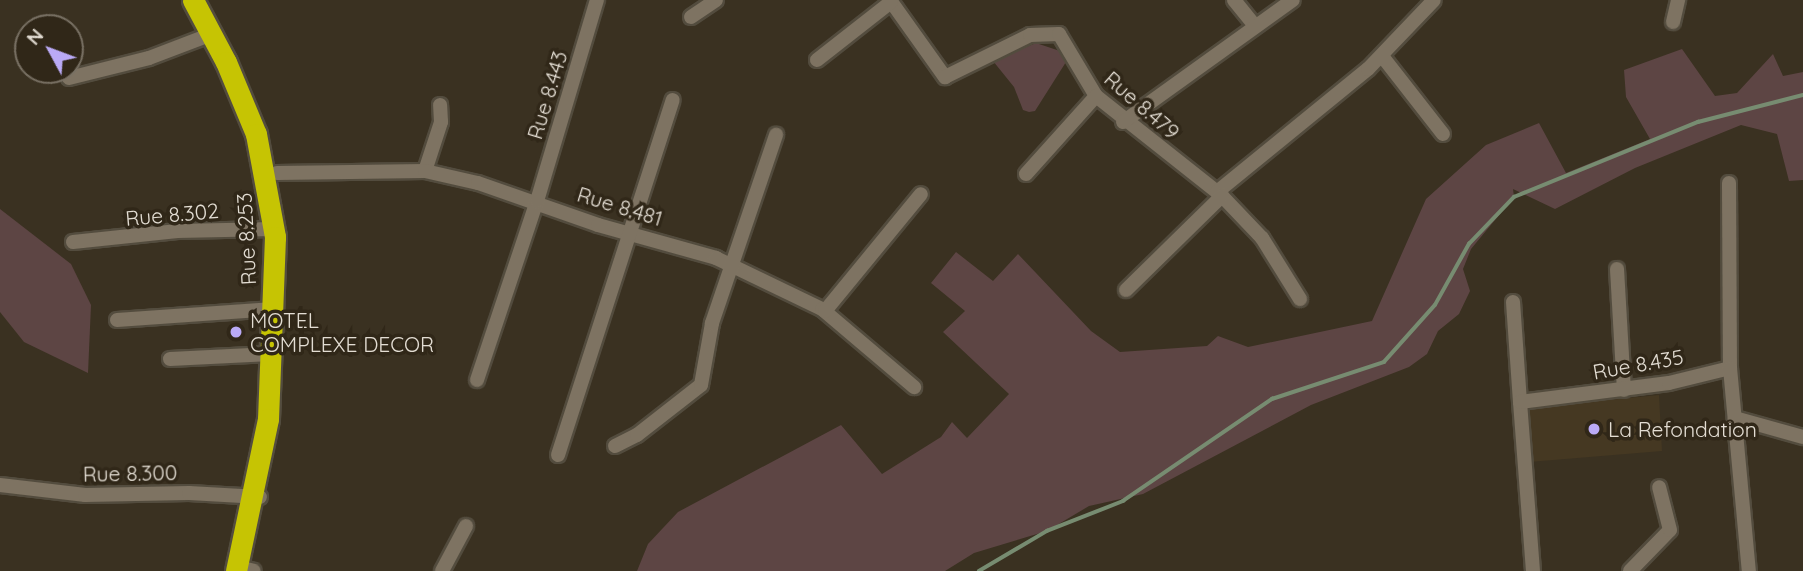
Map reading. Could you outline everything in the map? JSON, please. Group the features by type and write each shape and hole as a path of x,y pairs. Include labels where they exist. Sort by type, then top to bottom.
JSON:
{"highway":[{"name":"Rue 8.253","path":"193,0 212,34 256,134 274,229 274,309 268,419 258,497 244,570"},
{"name":"Rue 8.253","path":"205,0 253,96 277,173 283,256 281,334 275,431 258,497"}],"street":[{"name":"Rue 8.443","path":"477,380 537,201 597,0"},
{"path":"691,17 716,0"},
{"path":"1234,0 1255,26"},
{"path":"1123,122 1293,0"},
{"path":"1126,290 1220,194 1382,56 1434,0"},
{"path":"1673,22 1678,0"},
{"path":"817,60 895,2"},
{"name":"Rue 8.479","path":"895,2 945,77 1030,35 1054,33 1063,39 1096,96 1123,122 1220,194 1262,238 1300,299"},
{"path":"84,74 149,58 212,34"},
{"path":"1382,56 1443,134"},
{"path":"1026,174 1096,96"},
{"path":"558,455 673,100"},
{"path":"425,171 441,122 440,105"},
{"path":"615,446 637,435 701,386 712,323 776,135"},
{"name":"Rue 8.481","path":"277,173 425,171 537,201 598,225 632,232 732,264 825,311 914,387"},
{"path":"1729,183 1730,368 1749,571"},
{"path":"825,311 921,194"},
{"name":"Rue 8.302","path":"73,242 177,231 274,229"},
{"path":"1617,269 1624,390"},
{"path":"1513,302 1534,571"},
{"path":"117,320 274,309"},
{"path":"170,359 271,354"},
{"name":"Rue 8.435","path":"1520,402 1624,390 1730,368"},
{"path":"1735,418 1803,437"},
{"name":"Rue 8.300","path":"0,485 85,495 258,497"},
{"path":"1630,571 1670,530 1659,487"},
{"path":"442,571 466,526"}],"shaded area":[{"path":"1036,43 1060,51 1066,62 1035,111 1029,112 1023,110 1014,87 993,61"},
{"path":"1682,49 1715,96 1737,93 1773,54 1783,76 1803,72 1803,180 1789,181 1777,134 1741,125 1635,168 1555,209 1513,189 1514,197 1471,249 1463,269 1470,291 1459,314 1438,331 1427,354 1409,367 1311,405 1143,494 1089,506 1047,531 974,553 945,571 637,571 648,544 678,512 841,425 882,474 941,437 952,422 967,438 1009,394 943,332 965,311 931,283 956,252 993,281 1018,254 1091,331 1120,352 1207,346 1218,336 1248,347 1372,321 1426,199 1486,145 1539,123 1566,173 1650,139 1626,97 1624,70"},
{"path":"0,209 71,264 91,305 88,373 24,342 0,312"},
{"name":"La Refondation","path":"1659,395 1662,451 1529,462 1526,408"}],"waterway":[{"path":"979,571 1047,531 1123,501 1272,399 1384,362 1435,305 1469,244 1514,197 1698,122 1803,95"}],"place":[{"name":"MOTEL COMPLEXE DECOR","path":"236,332"},
{"name":"La Refondation","path":"1594,429"}]}
